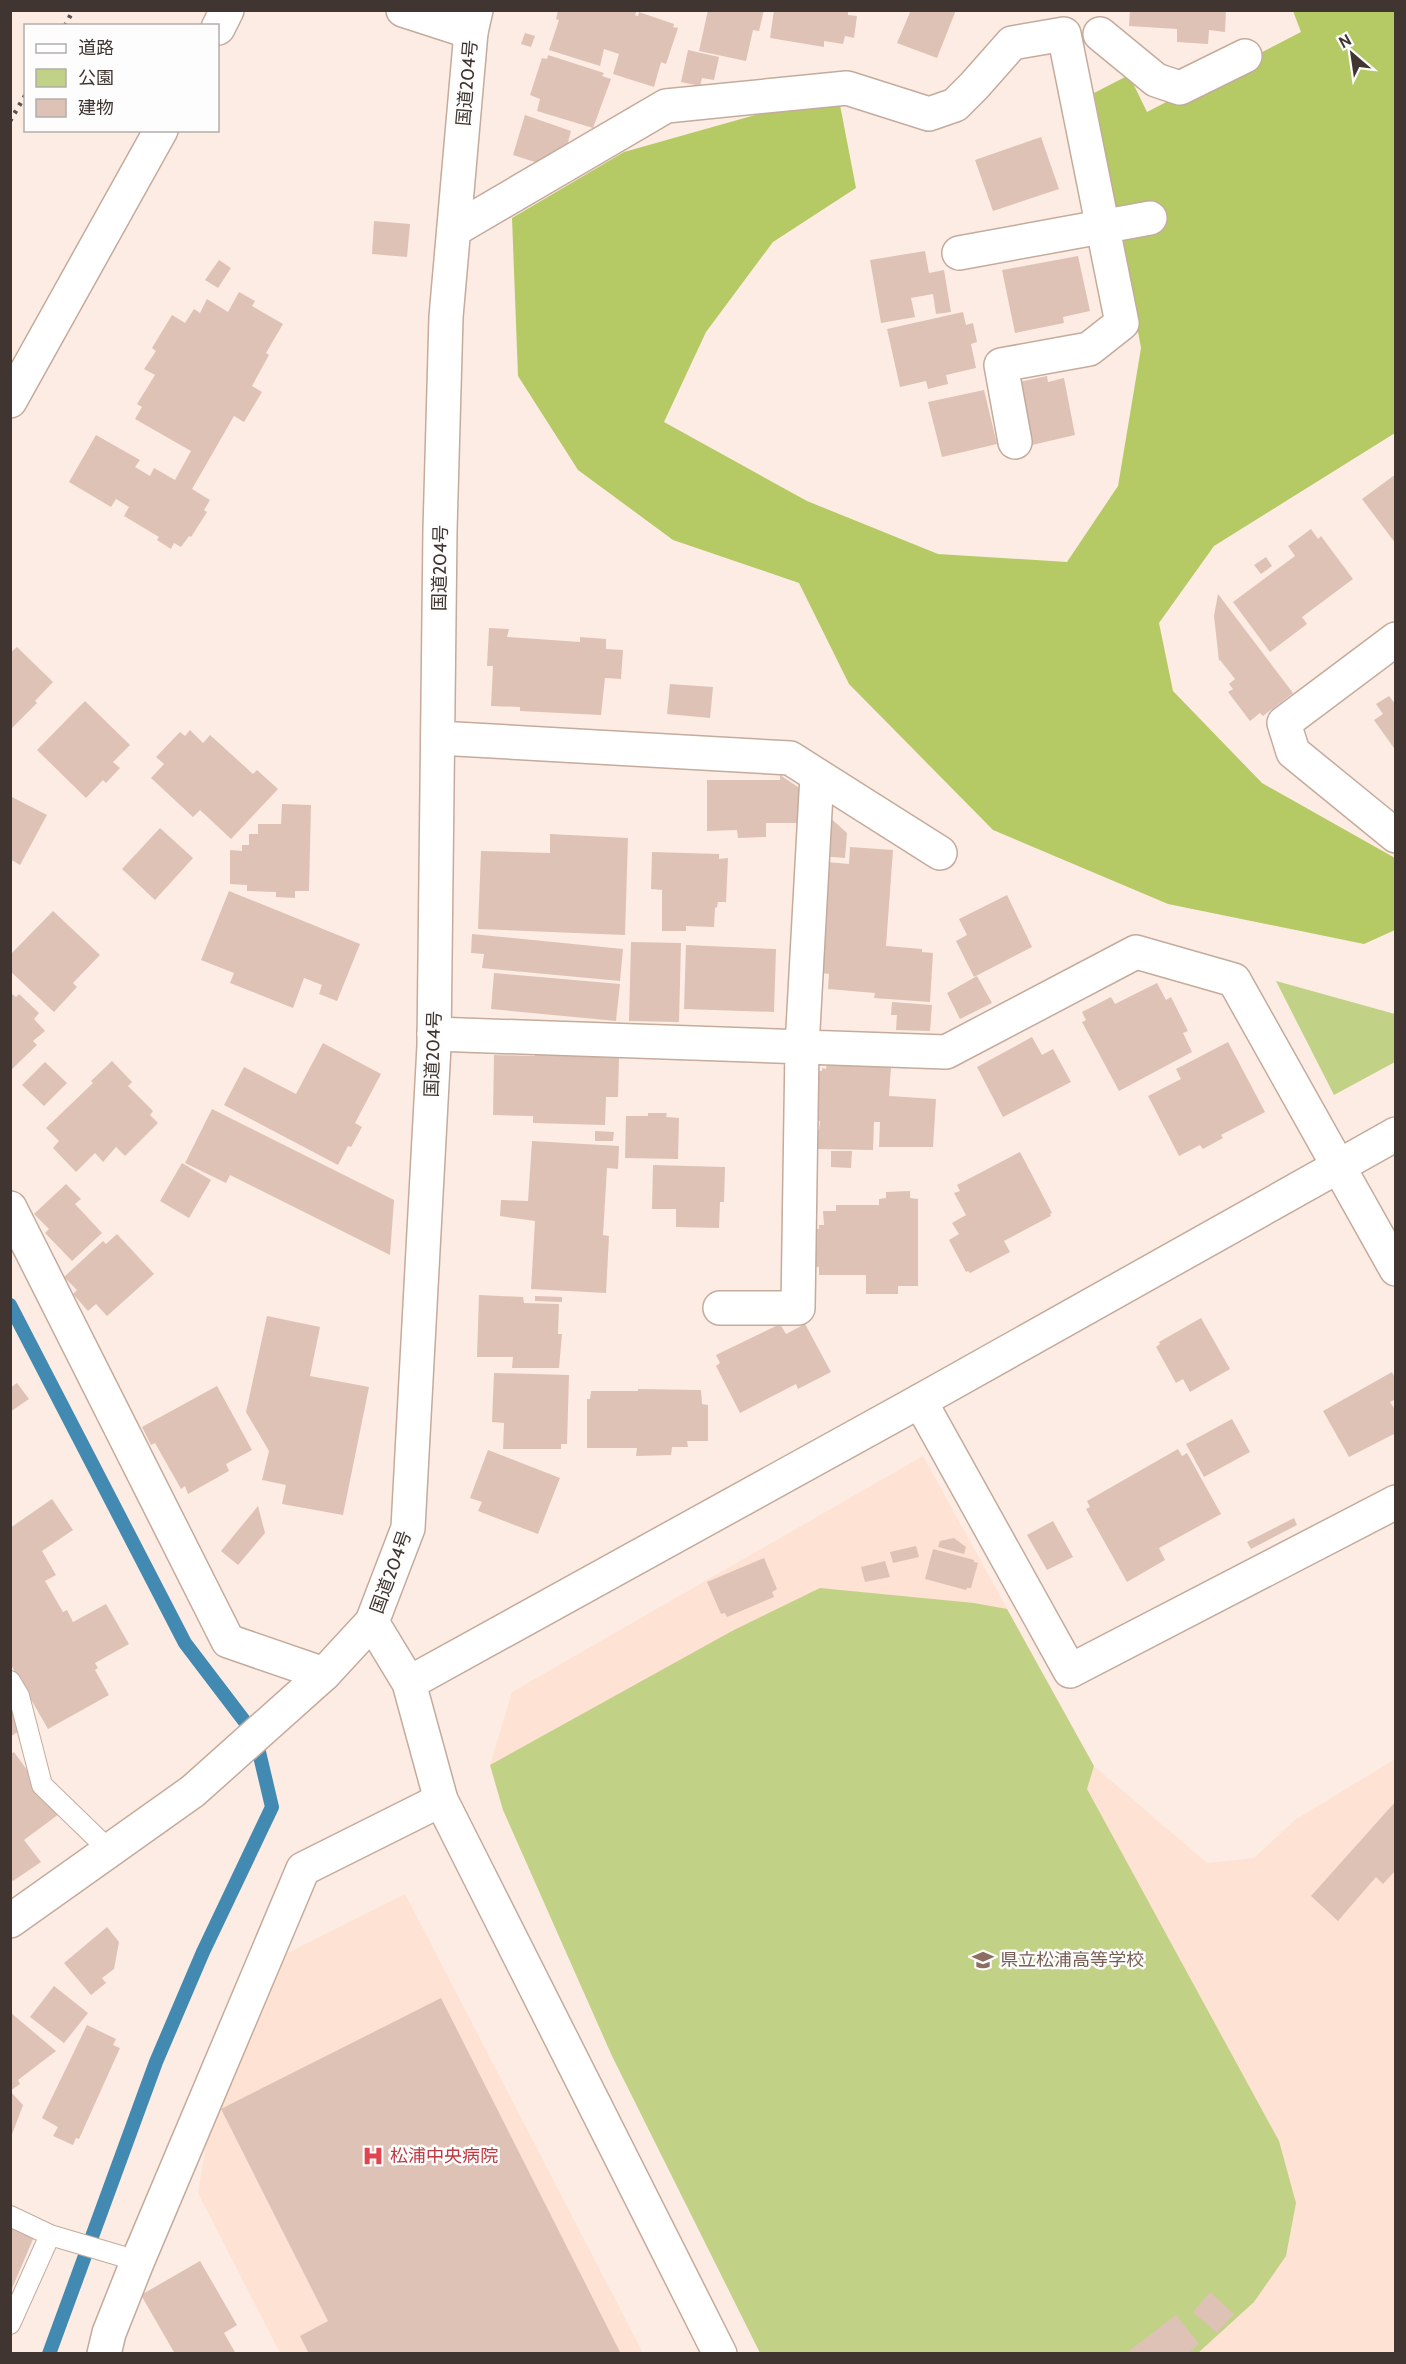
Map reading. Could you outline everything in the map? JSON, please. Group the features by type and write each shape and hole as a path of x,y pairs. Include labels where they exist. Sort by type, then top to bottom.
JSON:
{"main road":[{"path":"219,26 227,10"},
{"path":"403,10 473,21"},
{"name":"国道204号","path":"10,1921 192,1791 324,1674 372,1622 408,1528 434,1034 446,317 473,21"},
{"path":"454,230 666,106 847,88 929,114 955,105 1012,43 1064,34 1100,22 1156,80 1180,88 1245,56"},
{"path":"1015,442 1001,365 1089,349 1122,323 1064,34"},
{"path":"10,401 159,132"},
{"path":"960,253 1150,218"},
{"path":"1395,639 1284,723 1293,752 1395,836"},
{"path":"438,738 790,758 940,853"},
{"path":"720,1308 798,1308 802,1047 817,775"},
{"path":"434,1034 946,1052 1136,952 1234,980 1395,1269"},
{"path":"409,1683 920,1401 1395,1134"},
{"path":"10,1208 228,1641 324,1674"},
{"path":"920,1401 1070,1671 1395,1502"},
{"path":"372,1622 409,1683 441,1800 720,2354"},
{"path":"104,2354 128,2261 303,1869 441,1800"}],"lane":[{"path":"10,1681 19,1696 42,1785 109,1850"},
{"path":"10,2216 50,2235 128,2261"},
{"path":"10,2324 50,2235"}],"shaded area":[{"name":"県立松浦高等学校","path":"923,1456 1094,1766 1207,1863 1254,1858 1295,1820 1395,1759 1395,2353 760,2353 612,2056 503,1810 490,1765 512,1692"},
{"name":"松浦中央病院","path":"405,1894 643,2353 280,2353 198,2193 210,2120 280,1957"}],"green space":[{"path":"1293,11 1395,11 1395,433 1214,546 1159,623 1173,691 1262,783 1395,858 1395,930 1364,944 1168,904 993,830 849,684 799,583 673,540 578,470 518,376 512,218 624,152 769,111 840,105 856,188 773,242 706,332 664,422 807,501 938,554 1067,562 1118,486 1141,348 1094,93 1129,75 1147,112 1301,32"},
{"path":"1276,981 1395,1014 1395,1062 1334,1095"},
{"name":"県立松浦高等学校","path":"820,1588 974,1603 1007,1609 1094,1766 1087,1789 1279,2141 1296,2203 1286,2256 1254,2302 1198,2353 760,2353 612,2056 503,1810 490,1765 732,1631"}],"building":[{"path":"558,10 637,10 635,15 638,16 639,12 674,24 673,27 678,28 666,64 661,62 654,87 613,74 619,54 604,49 600,66 549,50 559,20 556,19"},
{"path":"708,10 764,10 759,31 753,30 746,61 699,51"},
{"path":"774,10 848,10 848,15 857,16 854,38 845,36 843,44 824,41 824,47 770,38"},
{"path":"911,10 956,10 937,58 897,43"},
{"path":"1130,10 1226,10 1225,32 1209,30 1208,44 1177,42 1177,29 1129,26"},
{"path":"525,33 535,36 531,47 521,44"},
{"path":"688,50 719,57 714,80 702,78 700,86 681,82"},
{"path":"548,55 604,73 602,76 611,79 593,128 537,111 540,99 530,95 542,58 547,59"},
{"path":"525,115 571,131 566,149 538,163 513,155"},
{"path":"1041,137 1059,189 993,211 975,160"},
{"path":"374,221 410,224 407,257 372,254"},
{"path":"925,251 929,273 944,270 951,312 936,314 933,294 911,298 915,317 881,323 870,260"},
{"path":"1078,256 1090,311 1063,317 1064,323 1015,333 1002,270"},
{"path":"219,260 231,268 218,288 205,280"},
{"path":"239,292 255,301 252,306 283,324 266,353 269,355 252,386 262,392 244,422 234,416 192,489 210,500 204,510 207,512 191,537 189,536 181,547 174,543 171,549 157,540 159,537 124,516 129,507 116,499 111,507 69,482 96,435 140,460 135,467 150,476 154,468 175,480 191,451 135,419 142,407 137,404 155,375 144,369 156,351 152,348 172,315 185,323 194,309 200,313 207,299 228,312"},
{"path":"963,312 966,325 973,323 977,342 971,344 976,368 946,375 948,384 928,389 926,381 900,387 887,329"},
{"path":"1047,376 1048,382 1064,378 1075,435 1032,445 1019,382"},
{"path":"984,390 997,444 942,457 928,402"},
{"path":"1396,474 1396,544 1362,499"},
{"path":"1311,529 1318,539 1321,536 1353,579 1302,617 1307,624 1270,652 1233,602 1295,556 1288,546"},
{"path":"1266,557 1272,566 1261,574 1254,565"},
{"path":"1218,594 1293,693 1263,716 1260,713 1250,721 1228,692 1233,689 1229,684 1235,679 1219,661 1214,616"},
{"path":"489,628 509,629 507,637 580,642 580,637 606,639 606,649 623,650 621,679 605,678 601,715 520,711 520,707 491,706 493,666 487,666"},
{"path":"17,647 53,682 35,701 37,703 10,730 10,653"},
{"path":"670,684 713,687 710,718 667,714"},
{"path":"1389,696 1396,705 1396,751 1374,720 1383,714 1376,704"},
{"path":"85,701 130,745 113,762 120,768 106,783 103,780 86,798 37,750"},
{"path":"190,730 203,743 210,735 253,774 257,770 278,789 231,839 200,810 193,817 151,778 164,764 156,757 180,732 185,736"},
{"path":"780,775 801,789 798,823 766,823 766,837 738,838 737,830 707,831 707,780 780,780"},
{"path":"10,796 47,815 20,865 10,859"},
{"path":"282,804 311,805 309,891 295,891 295,898 276,897 276,892 247,891 247,885 230,884 230,850 242,851 242,845 249,845 249,834 258,834 258,824 281,824"},
{"path":"826,814 847,833 845,858 821,856"},
{"path":"160,828 193,858 155,900 122,869"},
{"path":"550,834 628,838 625,935 478,929 481,851 550,853"},
{"path":"850,847 893,850 886,946 922,949 922,952 933,953 930,1002 874,998 875,993 828,989 829,974 821,973 827,862 849,864"},
{"path":"652,852 719,854 719,859 728,858 726,902 718,902 715,908 714,927 686,926 686,931 662,931 662,890 651,889"},
{"path":"229,891 360,944 337,1001 319,994 322,985 304,978 293,1008 230,983 234,973 201,960"},
{"path":"1007,895 1032,947 974,977 956,941 967,935 959,919"},
{"path":"53,911 100,955 73,983 77,987 54,1012 10,971 10,955"},
{"path":"472,934 623,949 620,981 482,968 484,954 471,953"},
{"path":"631,942 681,943 679,1022 629,1021"},
{"path":"686,945 776,949 774,1012 684,1009"},
{"path":"494,973 620,984 616,1021 491,1009"},
{"path":"977,976 992,1003 960,1019 947,993"},
{"path":"1157,983 1166,1000 1171,997 1188,1031 1183,1033 1192,1052 1119,1091 1082,1022 1086,1020 1082,1012 1111,997 1115,1004"},
{"path":"12,994 16,997 19,994 39,1013 34,1019 45,1031 33,1041 37,1045 10,1071"},
{"path":"892,1002 932,1005 930,1031 896,1030 897,1015 891,1015"},
{"path":"1032,1037 1042,1055 1053,1049 1071,1082 1003,1117 977,1067"},
{"path":"1228,1042 1265,1112 1221,1135 1223,1138 1203,1149 1200,1145 1179,1156 1148,1096 1181,1079 1176,1069"},
{"path":"323,1043 381,1074 355,1123 362,1127 338,1165 224,1105 244,1067 296,1094"},
{"path":"535,1052 609,1053 609,1057 619,1057 618,1097 606,1097 605,1125 533,1123 533,1116 493,1115 494,1055 535,1056"},
{"path":"112,1061 132,1082 128,1086 153,1111 150,1115 158,1123 125,1156 116,1147 103,1162 95,1153 76,1172 53,1148 59,1141 46,1128 93,1083 91,1081"},
{"path":"45,1062 67,1083 44,1106 22,1085"},
{"path":"827,1062 891,1067 889,1096 936,1099 933,1147 879,1147 880,1122 874,1122 873,1150 814,1149 815,1130 819,1130 820,1121 813,1121 817,1071 822,1071 822,1068 826,1069"},
{"path":"212,1109 394,1200 390,1255 230,1175 226,1183 185,1163"},
{"path":"648,1113 667,1113 666,1117 679,1118 678,1159 625,1158 626,1116 648,1116"},
{"path":"595,1131 614,1132 613,1141 595,1141"},
{"path":"532,1141 619,1146 618,1169 607,1168 603,1235 609,1236 606,1293 531,1289 535,1221 500,1216 501,1200 528,1201"},
{"path":"831,1151 852,1151 851,1168 831,1167"},
{"path":"1020,1152 1052,1213 1051,1216 1004,1241 1010,1252 970,1273 966,1272 949,1240 959,1234 952,1223 966,1215 954,1193 960,1191 957,1185"},
{"path":"182,1163 211,1180 189,1218 160,1201"},
{"path":"653,1165 725,1167 724,1202 720,1202 719,1228 676,1227 676,1209 652,1209"},
{"path":"66,1184 81,1199 75,1204 102,1233 72,1261 45,1233 49,1229 34,1214"},
{"path":"910,1191 910,1198 918,1199 918,1286 898,1286 898,1294 866,1294 866,1275 819,1275 819,1267 809,1267 810,1229 819,1229 819,1225 824,1225 823,1211 836,1211 836,1205 879,1205 879,1199 886,1198 886,1192"},
{"path":"117,1234 154,1274 107,1316 96,1304 88,1311 73,1294 77,1290 64,1277 103,1241 106,1244"},
{"path":"479,1295 523,1297 524,1303 559,1304 558,1334 562,1334 559,1368 512,1368 513,1357 477,1357"},
{"path":"535,1296 562,1297 562,1302 535,1301"},
{"path":"267,1316 320,1327 310,1376 369,1387 343,1515 282,1504 286,1485 262,1480 269,1451 246,1412"},
{"path":"1201,1318 1230,1369 1190,1392 1183,1379 1176,1383 1156,1347 1160,1344 1159,1342"},
{"path":"780,1324 786,1334 805,1324 831,1372 798,1389 796,1384 740,1413 716,1366 720,1363 716,1355"},
{"path":"1392,1372 1396,1380 1396,1399 1390,1402 1396,1411 1396,1433 1349,1457 1323,1411"},
{"path":"494,1373 569,1375 567,1444 561,1444 561,1449 503,1449 504,1423 492,1422"},
{"path":"17,1383 29,1399 10,1412 10,1388"},
{"path":"217,1386 252,1450 226,1464 229,1471 188,1494 185,1486 181,1489 155,1443 151,1445 142,1427"},
{"path":"638,1389 701,1390 702,1404 708,1405 708,1441 687,1441 688,1447 672,1447 671,1455 636,1456 637,1448 587,1448 587,1399 590,1399 591,1391 638,1391"},
{"path":"1232,1419 1250,1452 1204,1477 1186,1444"},
{"path":"1178,1449 1182,1456 1187,1453 1221,1514 1159,1548 1165,1560 1127,1582 1086,1509 1090,1507 1087,1501"},
{"path":"488,1450 560,1478 538,1534 478,1511 482,1502 470,1498"},
{"path":"52,1499 73,1530 42,1551 56,1575 45,1581 63,1612 67,1610 73,1622 106,1604 129,1644 95,1663 98,1668 95,1670 109,1695 48,1729 10,1663 10,1528"},
{"path":"258,1506 265,1533 238,1565 221,1551"},
{"path":"1294,1518 1297,1525 1251,1549 1247,1542"},
{"path":"1053,1521 1073,1557 1047,1570 1027,1535"},
{"path":"954,1538 966,1547 964,1554 938,1547 940,1541"},
{"path":"916,1546 919,1557 893,1563 890,1552"},
{"path":"933,1549 978,1563 971,1588 966,1590 925,1579"},
{"path":"764,1558 777,1589 772,1592 774,1597 727,1617 725,1613 721,1614 707,1582"},
{"path":"885,1561 890,1577 865,1582 861,1567"},
{"path":"10,1705 25,1727 10,1737"},
{"path":"14,1752 59,1814 24,1840 41,1862 13,1881 10,1877 10,1755"},
{"path":"1396,1801 1396,1870 1383,1884 1376,1877 1338,1921 1311,1896"},
{"path":"107,1927 119,1942 114,1969 102,1978 106,1983 91,1995 64,1963"},
{"path":"54,1986 88,2013 64,2043 30,2017"},
{"name":"松浦中央病院","path":"441,1998 621,2354 309,2354 300,2336 328,2321 221,2109"},
{"path":"10,2012 56,2051 18,2080 20,2084 10,2091"},
{"path":"87,2025 116,2039 113,2045 120,2048 79,2139 76,2138 73,2145 53,2136 58,2127 42,2118"},
{"path":"10,2091 23,2105 11,2137 10,2137"},
{"path":"10,2227 34,2237 10,2293"},
{"path":"200,2261 237,2325 224,2333 236,2354 175,2354 141,2295"},
{"path":"1210,2292 1234,2314 1217,2333 1193,2312"},
{"path":"1176,2315 1199,2344 1187,2354 1125,2354"}],"waterway":[{"path":"10,1305 185,1643 255,1735 272,1807 203,1952 156,2062 49,2354"}],"railway":[{"path":"66,24 73,10"},
{"path":"10,121 24,97"}],"place":[{"name":"県立松浦高等学校","path":"983,1960"},
{"name":"松浦中央病院","path":"373,2156"}]}
